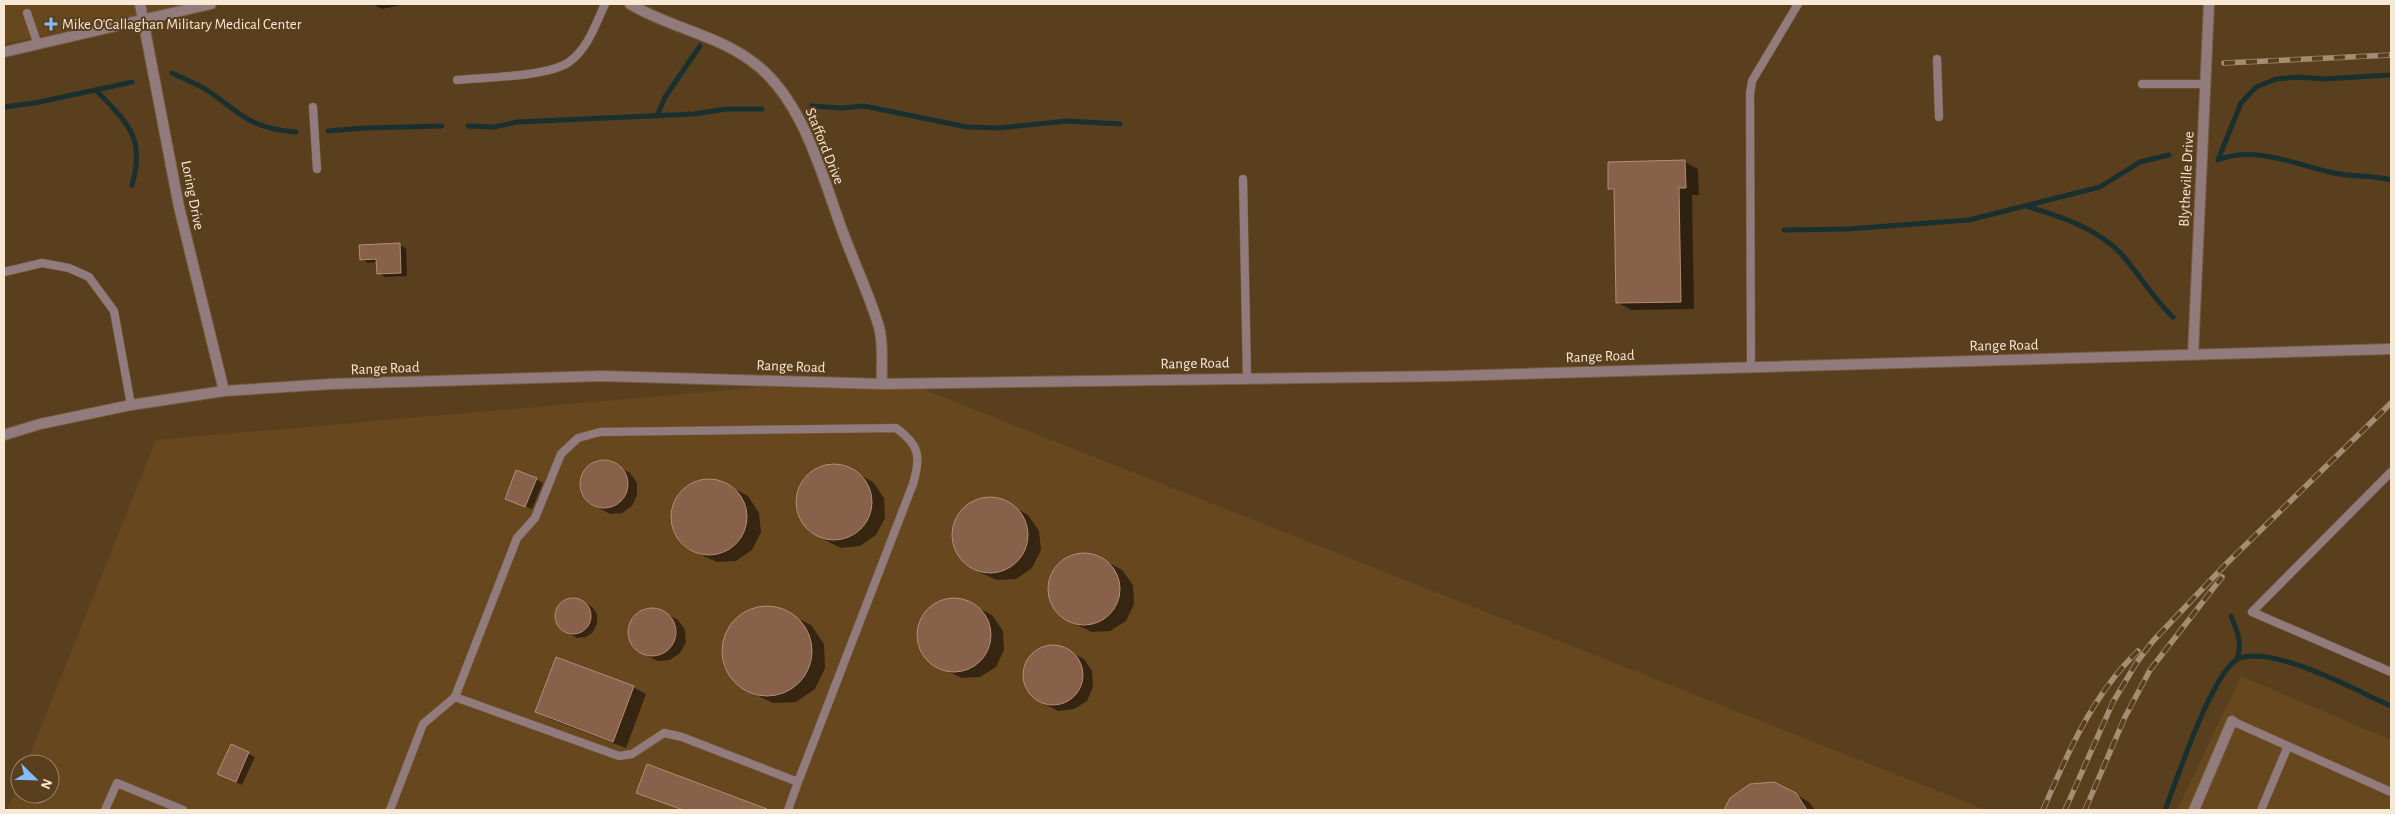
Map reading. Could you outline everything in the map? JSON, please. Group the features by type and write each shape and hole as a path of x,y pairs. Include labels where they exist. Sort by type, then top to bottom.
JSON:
{"street":[{"name":"Loring Drive","path":"140,4 179,208 224,391"},
{"path":"4,52 143,18 211,4"},
{"name":"Stafford Drive","path":"630,4 645,13 723,44 751,60 773,80 793,108 809,143 879,328 882,384"},
{"name":"Blytheville Drive","path":"2193,355 2209,4"},
{"name":"Range Road","path":"4,435 40,424 131,406 224,391 331,384 602,376 882,384 1448,376 2391,349"},
{"path":"2194,810 2232,721"}],"lane":[{"path":"457,80 551,71 570,62 589,39 605,4"},
{"path":"1751,367 1750,94 1752,81 1798,4"},
{"path":"27,13 38,44"},
{"path":"1937,58 1939,117"},
{"path":"2142,84 2206,84"},
{"path":"313,107 317,169"},
{"path":"1243,179 1247,378"},
{"path":"4,272 42,263 69,268 89,277 114,311 131,406"},
{"path":"390,810 423,724 455,697 518,538 535,518 561,454 578,438 600,432 896,428 910,438 917,452 918,466 914,484 788,810"},
{"path":"2391,472 2252,612 2391,672"},
{"path":"455,697 619,756 632,754 664,733 682,737 798,782"},
{"path":"2232,721 2391,792"},
{"path":"2261,810 2288,746"},
{"path":"105,810 117,783 183,810"}],"shaded area":[{"name":"Mike O'Callaghan Military Medical Center","path":"4,4 193,4 4,44"},
{"path":"890,376 1986,810 7,810 10,803 60,804 60,754 30,754 156,440"},
{"path":"2241,676 2391,740 2391,810 2177,810"}],"building":[{"path":"1685,160 1686,188 1679,188 1681,302 1616,303 1614,189 1608,189 1608,162"},
{"path":"400,243 401,273 377,274 376,259 360,260 359,245"},
{"path":"599,460 609,460 621,467 628,479 628,489 621,501 609,508 599,508 591,504 584,497 580,489 580,479 584,471 591,464"},
{"path":"834,464 849,467 861,475 869,487 872,502 869,517 861,529 849,537 834,540 819,537 807,529 799,517 796,502 799,487 807,475 819,467"},
{"path":"516,470 537,478 525,507 505,499"},
{"path":"709,479 724,482 736,490 744,502 747,517 744,532 736,544 724,552 709,555 694,552 682,544 674,532 671,517 674,502 682,490 694,482"},
{"path":"990,497 1005,500 1017,508 1025,520 1028,535 1025,550 1017,562 1005,570 990,573 975,570 963,562 955,550 952,535 955,520 963,508 975,500"},
{"path":"1091,553 1110,563 1118,575 1120,589 1118,603 1110,615 1098,623 1077,625 1058,615 1050,603 1048,582 1058,563 1070,555"},
{"path":"573,598 580,599 586,603 590,609 590,623 586,629 580,633 573,634 566,633 560,629 556,623 555,616 556,609 560,603 566,599"},
{"path":"954,598 968,601 980,609 988,621 991,635 988,649 980,661 968,669 954,672 940,669 928,661 920,649 917,635 920,621 928,609 940,601"},
{"path":"767,606 784,609 799,619 809,634 812,651 809,668 799,683 784,693 767,696 750,693 735,683 725,668 722,651 725,634 735,619 750,609"},
{"path":"647,608 657,608 669,615 676,627 676,637 669,649 657,656 647,656 639,652 632,645 628,637 628,627 632,619 639,612"},
{"path":"1047,645 1059,645 1070,650 1078,658 1083,669 1081,687 1070,700 1059,705 1047,705 1036,700 1028,692 1023,681 1023,669 1028,658 1036,650"},
{"path":"556,657 634,686 613,742 535,712"},
{"path":"231,744 249,752 236,782 217,774"},
{"path":"647,764 767,810 683,810 636,793"},
{"path":"1774,782 1796,793 1807,810 1724,810 1730,798 1750,784"}],"waterway":[{"path":"657,116 665,97 700,46"},
{"path":"172,73 205,89 248,120 268,128 296,132"},
{"path":"2218,160 2241,103 2256,87 2276,79 2298,77 2323,79 2391,75"},
{"path":"4,107 35,103 132,82"},
{"path":"96,90 117,112 131,132 137,155 132,185"},
{"path":"812,106 842,108 864,106 967,127 999,128 1067,121 1120,124"},
{"path":"468,126 494,127 517,122 694,114 726,109 762,109"},
{"path":"328,131 442,126"},
{"path":"1784,230 1848,229 1969,220 2100,187 2140,162 2169,155"},
{"path":"2218,160 2232,156 2261,155 2334,173 2391,180"},
{"path":"2026,206 2079,225 2114,247 2173,317"},
{"path":"2231,616 2239,642 2237,659"},
{"path":"2165,810 2208,702 2219,681 2230,666 2240,658 2255,656 2274,658 2295,664 2338,681 2391,706"}],"railway":[{"path":"2224,63 2391,55"},
{"path":"2065,810 2113,702 2137,662 2153,641 2226,564 2391,403"},
{"path":"2085,810 2125,717 2150,670 2222,577"},
{"path":"2043,810 2072,746 2094,705 2122,668 2138,651"}],"place":[{"name":"Mike O'Callaghan Military Medical Center","path":"51,24"}]}
